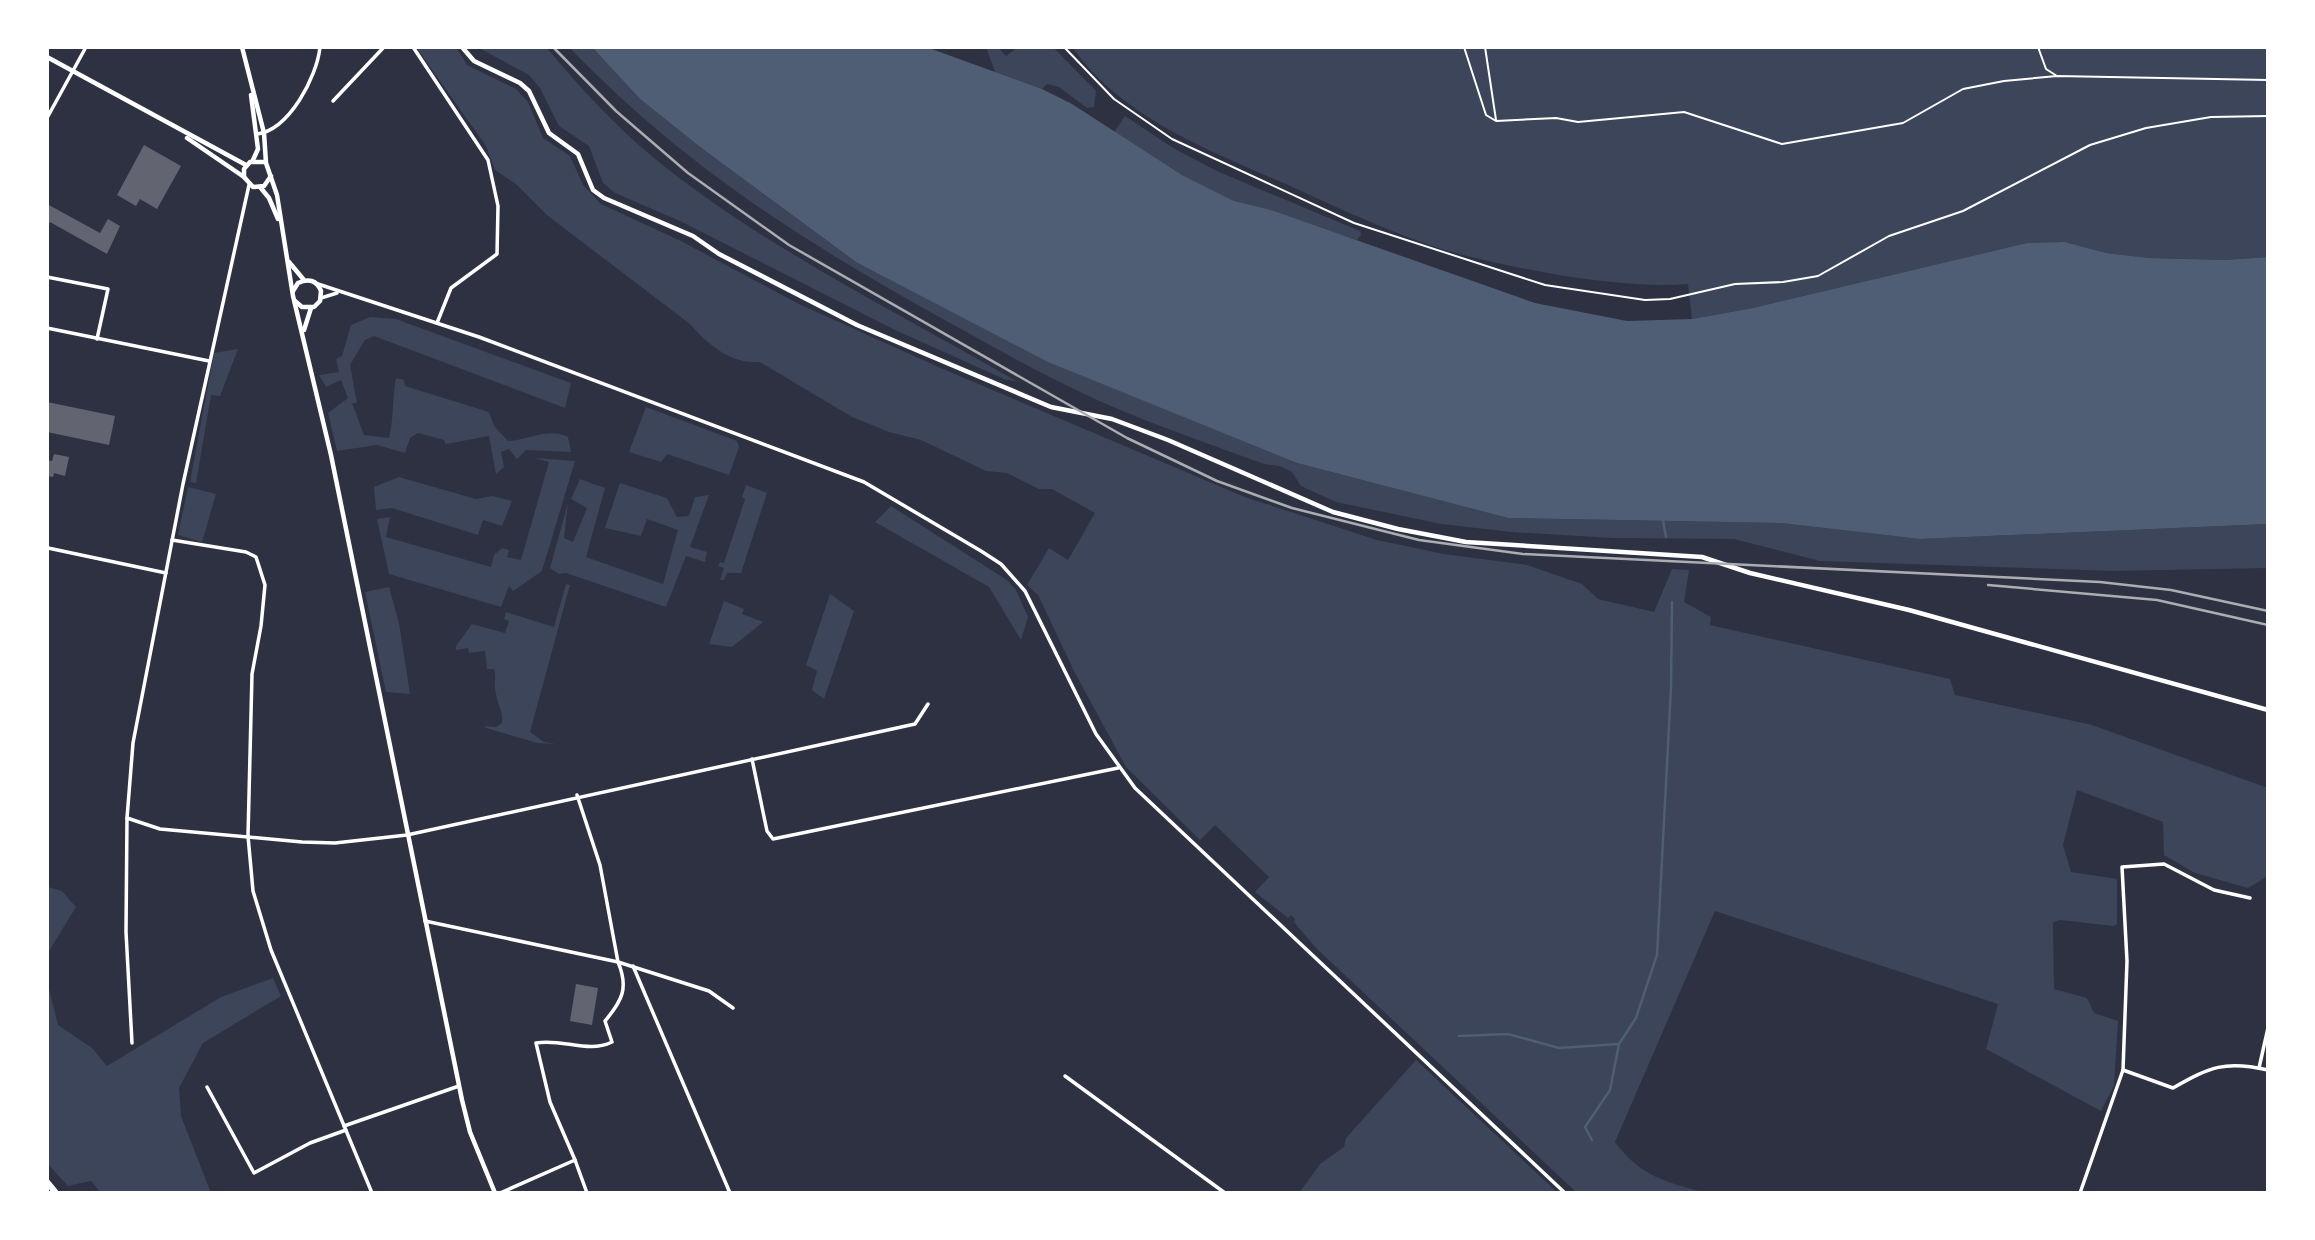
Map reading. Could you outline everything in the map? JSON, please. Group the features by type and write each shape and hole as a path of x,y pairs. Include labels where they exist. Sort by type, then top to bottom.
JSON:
{"main road":[{"path":"47,1182 56,1193"}],"street":[{"path":"47,118 86,47"},
{"path":"242,47 258,149 253,160 246,165 244,177"},
{"path":"256,134 275,128 295,103 316,67 320,47"},
{"path":"332,101 384,47"},
{"path":"414,47 488,160 498,206 496,254 451,288 437,323"},
{"path":"462,47 474,61 520,83 529,91 549,133 578,154 593,190 604,198 693,236 719,254 856,324 1051,407 1105,417 1168,440 1333,512 1398,529 1466,542 1702,557 1751,573 1909,610 2268,710"},
{"path":"47,57 177,130 246,165"},
{"path":"250,88 264,133 266,163 271,175 294,299 458,1086 470,1132 497,1193 576,1160"},
{"path":"132,1043 126,932 127,818 139,704 209,361 249,185 244,177 177,130"},
{"path":"253,160 266,163"},
{"path":"249,185 260,187 267,183 271,175"},
{"path":"260,187 269,198 279,223"},
{"path":"288,259 296,273 304,280 437,323 864,482 986,554 1011,574 1025,591 1096,734 1118,768 1181,834 1565,1193"},
{"path":"47,277 107,289 97,339"},
{"path":"293,292 298,283 304,280"},
{"path":"318,284 321,298"},
{"path":"303,335 310,308 321,298 339,293"},
{"path":"294,299 302,307 310,308"},
{"path":"47,328 209,361"},
{"path":"172,540 246,552 256,557 264,573 261,626 252,674 248,836 251,874 260,922 372,1193"},
{"path":"48,548 166,573"},
{"path":"127,818 160,829 335,843 407,835 915,724 928,704"},
{"path":"752,759 767,831 773,839 1118,768"},
{"path":"577,796 600,865 618,962 624,976 623,999 605,1021 612,1042 598,1048 551,1040 536,1043 556,1117 576,1160 587,1193"},
{"path":"2081,1193 2123,1070 2127,961 2122,867 2164,864 2214,890 2250,898"},
{"path":"425,921 633,966 709,991 733,1008"},
{"path":"633,966 730,1193"},
{"path":"2259,1068 2268,1028"},
{"path":"2123,1070 2173,1088 2216,1066 2226,1064 2268,1070"},
{"path":"1065,1076 1225,1193"},
{"path":"207,1087 254,1173 345,1128 458,1086"}],"path":[{"path":"1064,47 1114,99 1172,139 1354,223 1545,285 1645,300 1670,299 1735,284 1783,282 1818,276 1889,236 1962,211 2103,141 2146,128 2211,117 2268,116"},
{"path":"1464,47 1486,115 1496,121 1556,118 1578,122 1684,112 1701,115 1782,144 1903,123 1963,89 2057,76 2268,80"},
{"path":"1485,47 1496,121"},
{"path":"2038,47 2046,69 2057,76"}],"shaded area":[{"path":"416,47 456,47 467,65 516,89 528,102 543,138 570,156 583,185 601,204 681,241 799,304 943,369 1245,497 1377,540 1444,554 1527,565 1582,584 1598,599 1654,612 1672,569 1689,570 1684,602 1711,617 1710,625 1950,679 1955,695 2092,725 2268,788 2268,876 2248,888 2195,873 2164,855 2163,822 2077,790 2063,845 2071,872 2117,879 2117,924 2113,926 2060,920 2053,922 2054,989 2087,998 2094,1013 2118,1021 2114,1086 2101,1111 1986,1049 1998,1004 1715,911 1615,1142 1644,1170 1666,1181 1705,1193 1577,1193 1315,947 1291,915 1288,918 1255,892 1269,877 1215,825 1200,840 1126,767 1075,673 1038,595 1027,585 1049,548 1068,560 1095,513 1052,489 1039,489 1007,473 986,471 921,440 889,432 852,417 760,362 740,360 721,352 690,324 548,216 517,185 495,170 486,146"},
{"path":"477,47 546,47 625,132 695,190 784,249 1018,382 1004,379 895,330 680,221 615,193 603,183 589,146 559,126 540,88 529,75"},
{"path":"569,47 592,47 640,99 700,147 856,262 1297,463 1508,518 1781,523 1920,539 2268,524 2268,568 2113,571 1820,561 1734,539 1613,538 1511,532 1441,524 1336,502 1301,486 1292,472 1280,466 1264,464 1177,432 1078,391 890,289 744,197 654,127"},
{"path":"592,47 926,47 1042,89 1072,104 1182,175 1234,201 1271,210 1535,303 1627,321 1692,319 1753,308 2027,243 2065,242 2106,253 2149,258 2225,260 2268,257 2268,524 1920,539 1781,523 1508,518 1297,463 1048,362 856,262 700,147 640,99"},
{"path":"986,47 998,47 1006,56 1018,47 1053,47 1096,91 1094,107 1087,108 1059,87 1047,84 1042,89 995,72"},
{"path":"1072,47 2268,47 2268,257 2225,260 2149,258 2106,253 2065,242 2027,243 1753,308 1692,319 1688,284 1605,282 1520,268 1447,250 1360,218 1206,149 1146,116 1094,73"},
{"path":"1125,116 1173,148 1219,172 1360,231 1361,235 1357,240 1234,201 1182,175 1114,132"},
{"path":"370,317 396,319 571,383 565,408 374,336 365,340 350,365 357,403 352,403 364,435 389,438 396,378 404,380 405,386 489,412 494,426 508,441 561,434 568,437 571,452 526,450 517,459 509,449 501,452 504,467 496,474 489,436 446,444 444,440 418,433 410,438 405,453 377,445 337,451 328,413 348,398 341,380 326,387 319,375 339,372 336,359 342,356 351,325"},
{"path":"238,349 220,396 211,395 196,483 190,482 214,353"},
{"path":"646,407 737,441 739,447 729,475 667,454 661,462 629,452"},
{"path":"535,458 575,461 542,571 513,591 509,586 501,607 389,574 377,519 390,517 386,537 491,567 494,555 502,548 509,550 507,557 521,560 549,462"},
{"path":"399,477 476,499 493,496 512,501 502,526 483,520 478,535 392,508 376,510 374,487"},
{"path":"580,479 605,488 586,557 663,584 678,530 647,519 641,536 605,528 620,483 667,498 677,517 689,516 695,497 709,495 690,547 707,552 705,562 686,556 666,607 566,573 559,574 550,568 568,503 564,538 573,542 587,508 571,499"},
{"path":"746,485 767,493 741,573 727,573 724,580 720,580 724,568 718,566 720,562 724,563 745,499 742,497"},
{"path":"188,487 216,494 202,542 178,535"},
{"path":"891,506 1007,580 1016,590 1028,617 1021,640 989,587 875,522"},
{"path":"566,584 570,585 530,732 544,742 556,744 537,743 486,728 484,726 496,727 502,723 494,669 487,669 485,651 469,653 468,648 456,650 456,646 472,624 505,633 509,621 504,619 506,612 554,627"},
{"path":"389,587 399,623 410,694 386,692 365,592"},
{"path":"830,594 854,611 824,699 812,690 817,671 806,665"},
{"path":"724,601 744,609 742,614 763,622 732,647 709,644"},
{"path":"48,887 62,891 76,907 47,954"},
{"path":"273,978 281,996 203,1043 179,1088 181,1116 211,1193 101,1193 91,1181 68,1186 47,1163 47,981 58,1025 92,1048 107,1066 221,997"},
{"path":"1416,1060 1558,1193 1299,1193 1320,1164 1344,1147 1346,1138"}],"building":[{"path":"144,145 181,166 157,209 140,199 136,206 117,195"},
{"path":"47,204 100,233 108,219 120,226 107,254 50,222 47,227"},
{"path":"47,402 115,416 109,445 47,432"},
{"path":"54,454 69,457 65,476 54,473 53,477 47,476 47,460 52,461"},
{"path":"576,984 598,988 592,1025 570,1021"}],"waterway":[{"path":"1663,520 1666,537"},
{"path":"1592,1140 1585,1127 1610,1090 1619,1044 1636,1018 1657,955 1671,688 1672,602"},
{"path":"1459,1036 1508,1034 1559,1048 1618,1044"}],"railway":[{"path":"553,47 616,111 688,173 789,245 1127,438 1217,481 1292,508 1419,540 1523,554 2100,582 2171,590 2268,611"},
{"path":"1988,585 2157,600 2268,625"}]}
